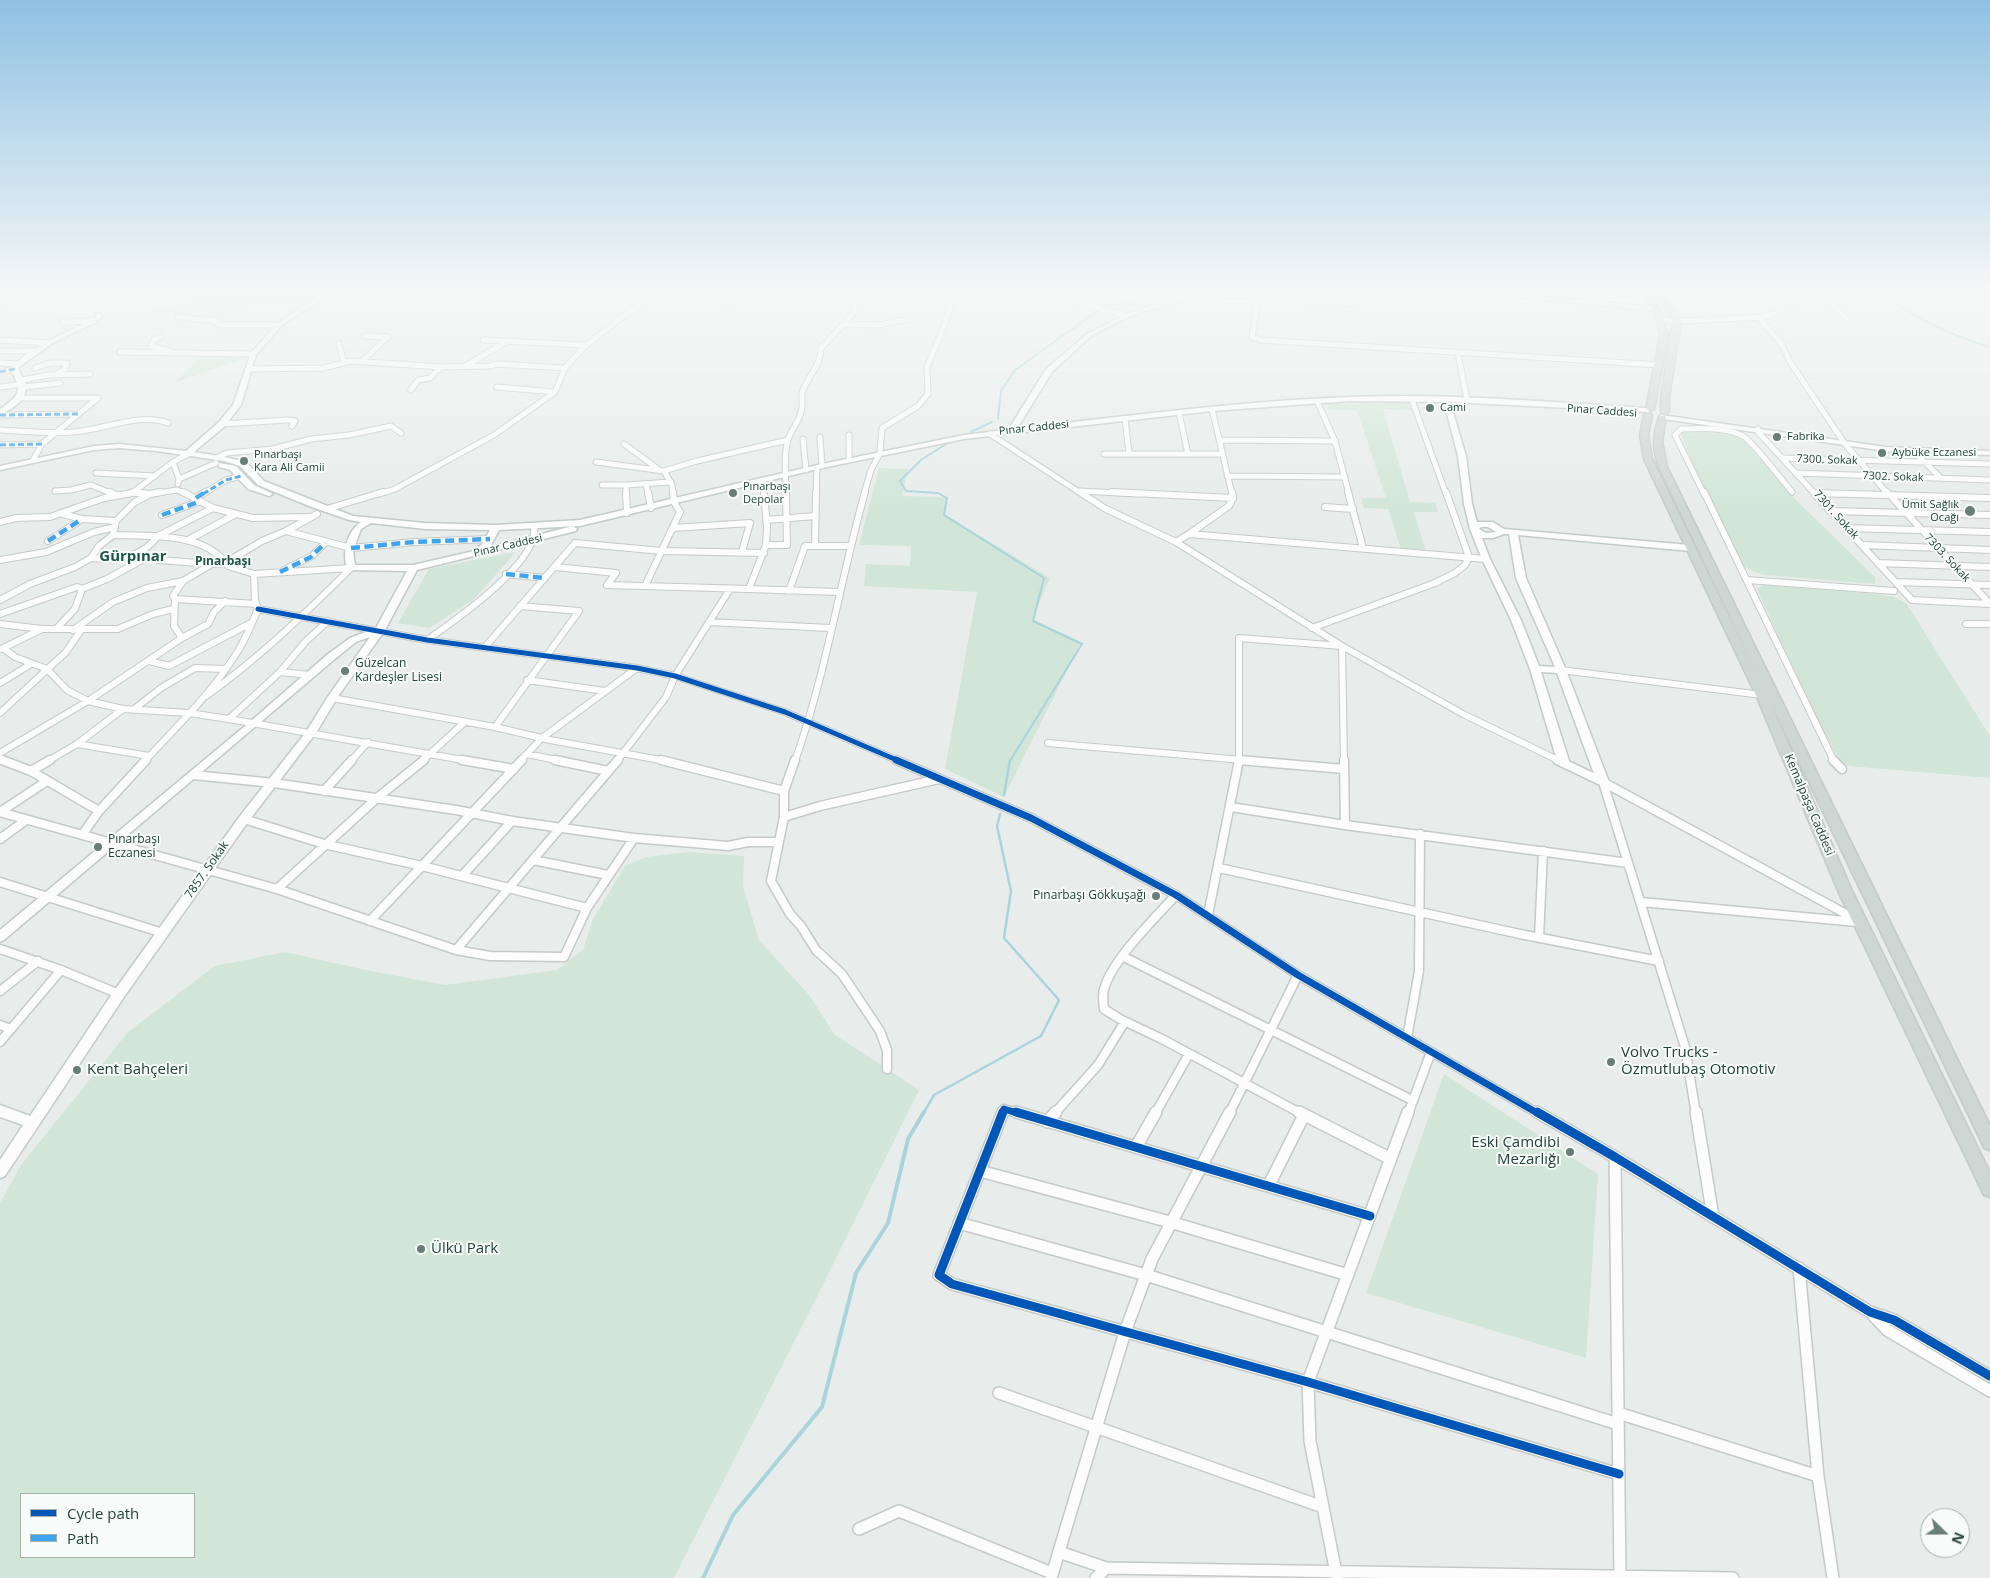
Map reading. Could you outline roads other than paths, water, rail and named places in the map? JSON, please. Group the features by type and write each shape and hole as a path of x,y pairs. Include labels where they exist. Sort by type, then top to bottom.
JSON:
{"main road":[{"name":"Kemalpaşa Caddesi","path":"1670,364 1664,415 1657,437 1656,448 1663,467 1990,1143"},
{"name":"Kemalpaşa Caddesi","path":"1660,365 1644,435 1648,459 1762,695 1846,893 1862,922 1990,1190"},
{"path":"1648,412 1664,415"}],"street":[{"path":"4,364 17,366"},
{"path":"0,372 20,364"},
{"path":"23,384 32,377 36,368 33,365 35,364"},
{"path":"54,375 64,369 67,364"},
{"path":"132,493 173,462 188,454 222,424 237,405 250,364"},
{"path":"249,369 324,368 341,364"},
{"path":"397,364 441,367 490,366 497,364 565,368"},
{"path":"465,366 469,364"},
{"path":"327,510 395,489 494,435 555,392 565,368 569,364"},
{"path":"766,545 787,545 786,475 788,440 801,414 801,396 804,386 818,364"},
{"path":"887,1069 887,1050 880,1031 842,974 816,950 801,926 790,914 771,881 784,817 784,791 809,722 850,546 873,466 880,453 882,428 914,408 927,397 929,391 925,375 928,364"},
{"path":"1016,430 1014,427 1024,408 1049,371 1057,364"},
{"path":"1460,364 1467,400"},
{"path":"1637,364 1660,365"},
{"name":"7303. Sokak","path":"1791,364 1843,442 1904,512 1990,604"},
{"path":"1,412 19,398 23,384 17,366"},
{"path":"411,390 418,380 430,378 441,367"},
{"path":"32,377 90,374"},
{"path":"0,387 60,383"},
{"path":"497,387 555,392"},
{"path":"19,398 98,398 42,444 33,460"},
{"name":"Pınar Caddesi","path":"580,525 675,504 759,481 934,442 1016,430 1125,418 1212,409 1351,399 1467,400 1648,412"},
{"path":"1316,401 1334,441 1346,477 1363,548"},
{"name":"Pınar Caddesi","path":"1316,401 1447,403 1648,412"},
{"path":"1312,628 1435,583 1455,573 1465,565 1469,557 1412,403"},
{"path":"1447,403 1462,456 1468,504 1475,529 1486,559 1516,620 1535,669 1564,764"},
{"path":"1176,542 1229,506 1233,498 1212,409"},
{"path":"1,412 78,414"},
{"path":"1179,413 1188,454"},
{"path":"1664,415 1758,430"},
{"path":"1664,415 1712,424 1914,451 1990,453"},
{"path":"1125,418 1129,454"},
{"path":"0,430 58,430 72,432 109,427 137,419 158,419 168,423"},
{"path":"222,424 288,420 295,421 292,426"},
{"path":"179,479 227,453 273,449 311,439 349,435 391,426 401,433"},
{"path":"1792,492 1745,437 1717,429 1694,428 1681,429 1676,435 1831,758 1842,770"},
{"name":"7301. Sokak","path":"1758,430 1912,600 1990,604"},
{"path":"990,434 1104,508 1176,542 1342,646 1463,714 1603,782 1862,922"},
{"path":"849,435 850,460"},
{"path":"815,545 820,437"},
{"path":"803,439 806,470"},
{"path":"596,462 664,470 788,440"},
{"path":"1219,440 1334,441"},
{"path":"1843,442 1901,446 1990,448"},
{"path":"0,445 42,444"},
{"path":"624,444 654,468 664,470 671,482 675,504 679,513 645,586"},
{"path":"0,468 94,448 119,446 188,454 206,462 216,460 243,464 261,483 327,510 368,521 496,528 580,525"},
{"path":"1914,451 1942,478"},
{"path":"1104,454 1222,454"},
{"path":"864,457 873,466"},
{"name":"7300. Sokak","path":"1783,458 1990,464"},
{"path":"216,460 233,468 251,487 314,516 357,528"},
{"path":"173,462 179,479 177,490"},
{"path":"96,473 155,476"},
{"name":"7302. Sokak","path":"1797,473 1990,480"},
{"path":"1227,476 1267,477 1267,474 1346,477"},
{"path":"162,515 197,500 226,480 241,476"},
{"path":"749,590 766,545 766,520 759,481"},
{"path":"602,485 671,482"},
{"path":"55,490 71,490 91,484 118,496"},
{"path":"646,484 652,508"},
{"path":"626,485 627,513"},
{"path":"0,522 16,518 50,517 63,514 104,498 132,493 150,494 177,490 212,508 253,518 314,516"},
{"path":"1080,491 1233,498"},
{"path":"1815,493 1888,493 1990,498"},
{"path":"0,560 46,552 115,524 135,502 150,494"},
{"name":"Pınar Caddesi","path":"254,574 350,568 413,568 533,540 627,513 675,504"},
{"path":"1468,504 1497,531"},
{"path":"1325,506 1353,509"},
{"path":"132,558 154,544 158,536 212,508"},
{"path":"1831,510 1990,516"},
{"path":"63,514 115,524"},
{"path":"188,540 236,514"},
{"path":"159,560 212,564 225,563 262,541 314,516"},
{"path":"766,520 815,516"},
{"path":"48,541 82,519"},
{"path":"199,701 257,658 304,616 350,568 349,552 357,528 368,521"},
{"path":"672,528 750,523 752,525 742,552"},
{"path":"0,600 30,584 75,568 91,558 99,546 112,535 115,524"},
{"path":"1475,529 1482,524 1497,531 1513,533 1690,548"},
{"path":"427,640 480,602 527,554 533,540 534,526"},
{"path":"476,553 486,546 496,528"},
{"path":"493,549 496,538 506,528"},
{"path":"1847,528 1990,532"},
{"path":"571,530 574,543"},
{"path":"286,531 351,548 414,542 490,539"},
{"path":"1482,546 1497,531"},
{"path":"1513,533 1521,578 1561,670 1603,782 1685,1047 1713,1217"},
{"path":"1189,534 1486,559"},
{"path":"82,835 99,812 226,670 250,628 249,624 257,606 254,574 228,566 221,555 188,540 158,536 112,535"},
{"path":"280,572 310,557 321,549 325,542"},
{"path":"574,543 662,551 764,553"},
{"path":"486,647 574,543"},
{"path":"789,591 805,546 850,546"},
{"path":"1863,546 1990,550"},
{"path":"0,614 77,587 82,589 107,580 140,561 132,558 91,558"},
{"path":"1878,563 1990,567"},
{"path":"72,630 113,602 147,588 183,581 212,564"},
{"path":"555,567 616,573 607,586 838,592"},
{"name":"7857. Sokak","path":"0,1172 119,994 244,819 274,783 311,733 332,698 380,630 413,568"},
{"path":"506,574 545,578"},
{"path":"1747,580 1894,591"},
{"path":"182,638 174,626 173,609 175,600 173,596 183,581"},
{"path":"1896,582 1990,585"},
{"path":"56,629 75,609 82,589"},
{"path":"456,950 624,753 666,697 675,676 730,589"},
{"path":"175,600 226,601 427,640 637,668 675,676 785,712 809,722 1032,818 1176,895 1298,975 1615,1157 1870,1312 1894,1320 1990,1376"},
{"path":"0,753 88,701 182,638 208,624 214,612 226,601"},
{"path":"495,727 578,611 520,606"},
{"path":"0,624 72,630 126,628 140,619 173,609"},
{"path":"229,719 280,672 306,641 328,621"},
{"path":"709,622 830,628"},
{"path":"149,660 169,666 249,624"},
{"path":"1966,624 1990,624"},
{"path":"2,649 42,629"},
{"path":"0,713 66,652 81,630"},
{"path":"0,937 353,640 380,630"},
{"path":"1208,915 1219,868 1239,759 1239,638 1342,646"},
{"path":"1342,646 1345,825"},
{"path":"2,649 31,664 47,669 67,690 88,701 123,709 189,713 255,723 514,768"},
{"path":"0,682 31,664"},
{"path":"134,710 161,688 195,668 226,670"},
{"path":"370,921 542,738 637,668"},
{"path":"1535,669 1561,670 1762,695"},
{"path":"280,672 310,675"},
{"path":"527,680 605,692"},
{"path":"332,698 646,756 784,791"},
{"path":"31,771 76,744 123,709"},
{"path":"277,889 324,844 431,754 465,722"},
{"path":"324,791 368,742"},
{"path":"1048,743 1344,769"},
{"path":"76,744 150,756"},
{"path":"527,754 608,771"},
{"path":"0,759 31,771 99,812"},
{"path":"192,775 274,783 472,813 512,821 634,838 728,846 748,842 779,842"},
{"path":"784,817 820,806 939,779"},
{"path":"0,812 47,781"},
{"path":"1231,807 1345,825 1628,863"},
{"path":"0,812 277,889 456,950 490,956 564,957 587,908 634,838"},
{"path":"244,819 324,844 422,866 587,908"},
{"path":"0,839 26,820"},
{"path":"462,876 512,821"},
{"path":"1407,1038 1419,971 1421,911 1420,834"},
{"path":"1539,938 1543,851"},
{"path":"533,860 608,875"},
{"path":"1219,868 1539,938 1659,962"},
{"path":"0,882 163,933"},
{"path":"1176,895 1124,957 1106,982 1103,993 1104,1008 1124,1023 1166,1041 1390,1159"},
{"path":"1641,902 1862,922"},
{"path":"0,949 38,961 119,994"},
{"path":"1124,957 1412,1100"},
{"path":"0,991 38,961"},
{"path":"0,1042 61,970"},
{"path":"859,1529 899,1511 1052,1576 1125,1332 1146,1274 1170,1222 1245,1084 1298,975"},
{"path":"1047,1122 1098,1065 1124,1023"},
{"path":"0,1025 11,1030"},
{"path":"1336,1574 1310,1441 1308,1382 1431,1052"},
{"path":"1136,1147 1189,1054"},
{"path":"1370,1216 1269,1185 1004,1110 939,1275 952,1284 1308,1382 1619,1474"},
{"path":"0,1111 34,1123"},
{"path":"1269,1185 1304,1115"},
{"path":"1615,1157 1620,1576"},
{"path":"980,1170 1170,1222 1348,1275"},
{"path":"959,1223 1146,1274 1618,1418 1818,1476"},
{"path":"1798,1268 1818,1476 1833,1578"},
{"path":"1870,1312 1887,1330 1990,1391"},
{"path":"999,1394 1096,1426 1323,1507"},
{"path":"1059,1552 1106,1568 1336,1574 1733,1578"},
{"path":"1096,1578 1106,1568"}],"waterway":[{"path":"998,419 1001,391 1015,370 1024,364"},
{"path":"971,432 992,422"},
{"path":"946,444 921,460 900,481 906,491 938,493 947,498 944,515 1044,578 1033,621 1082,644 1010,761"},
{"path":"1004,795 1010,760"},
{"path":"923,1114 934,1095 1041,1036 1059,1000 1004,938 1011,891 997,826 1000,814"},
{"path":"703,1578 733,1515 822,1407 856,1273 888,1223 908,1139 924,1112"}],"place":[{"name":"Cami","path":"1430,408"},
{"name":"Fabrika","path":"1777,437"},
{"name":"Aybüke Eczanesi","path":"1882,453"},
{"name":"Pınarbaşı Kara Ali Camii","path":"244,461"},
{"name":"Pınarbaşı Depolar","path":"733,493"},
{"name":"Ümit Sağlık Ocağı","path":"1970,511"},
{"name":"Güzelcan Kardeşler Lisesi","path":"345,671"},
{"name":"Pınarbaşı Eczanesi","path":"98,847"},
{"name":"Pınarbaşı Gökkuşağı","path":"1156,896"},
{"name":"Volvo Trucks - Özmutlubaş Otomotiv","path":"1611,1062"},
{"name":"Kent Bahçeleri","path":"77,1070"},
{"name":"Eski Çamdibi Mezarlığı","path":"1570,1152"},
{"name":"Ülkü Park","path":"421,1249"}],"district":[{"name":"Gürpınar","path":"133,557"},
{"name":"Pınarbaşı","path":"223,562"}]}
